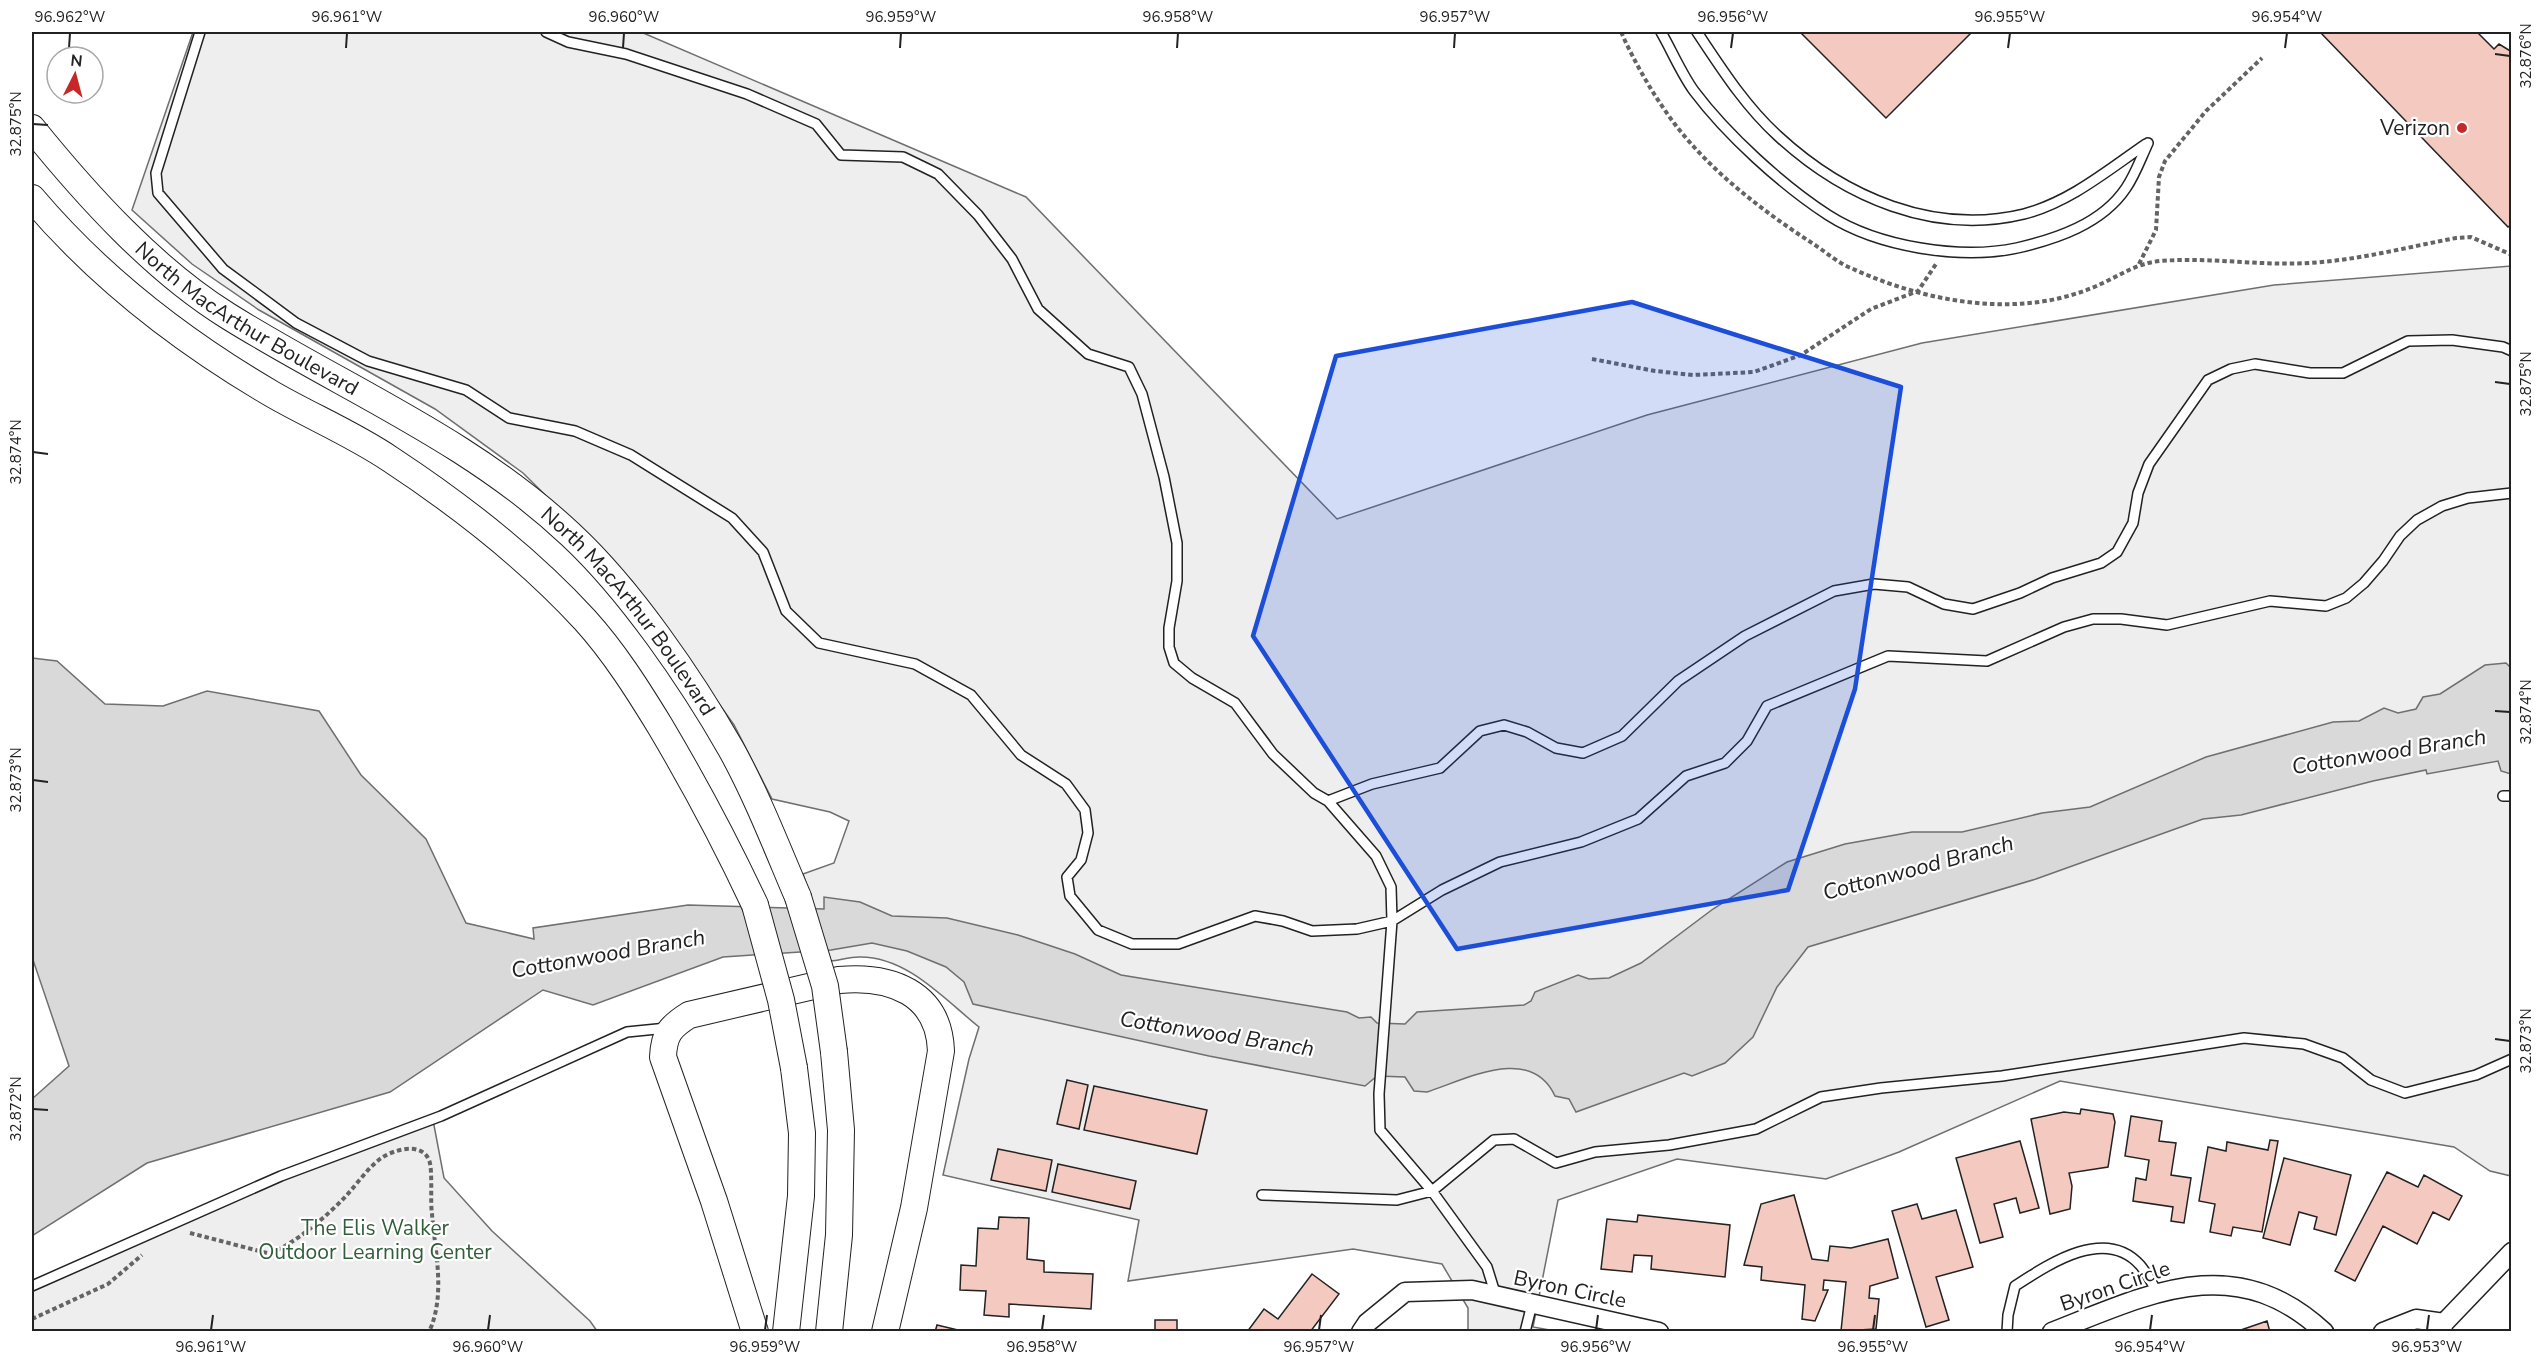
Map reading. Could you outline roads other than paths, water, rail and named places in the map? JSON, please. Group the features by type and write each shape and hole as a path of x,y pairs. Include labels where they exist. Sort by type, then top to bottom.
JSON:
{"main road":[{"name":"North MacArthur Boulevard","path":"32,128 64,168 168,273 228,316 453,443 573,536 625,592 726,741 798,897 825,986 841,1130 838,1235 830,1332"},
{"name":"North MacArthur Boulevard","path":"32,198 80,250 123,289 209,354 271,393 387,457 479,520 586,621 638,690 721,832 755,905 781,1000 794,1068 802,1133 801,1196 786,1332"},
{"path":"755,1332 714,1201 663,1057 664,1041 669,1028 689,1015 839,980 862,977 885,981 907,991 926,1005 935,1017 940,1032 941,1051 914,1208 885,1332"}],"street":[{"path":"2384,1332 2404,1321 2416,1319 2444,1329 2511,1252"},
{"name":"Byron Circle","path":"2052,1332 2178,1287 2241,1286 2286,1302 2307,1316 2324,1332"},
{"name":"Byron Circle","path":"1361,1332 1367,1323 1405,1293 1472,1290 1659,1332"}],"lane":[{"path":"200,32 156,173 158,193 223,269 296,323 368,361 465,390 509,418 575,430 631,455 732,518 763,552 786,611 819,643 915,664 971,695 1021,755 1066,784 1085,810 1088,833 1081,860 1067,877 1070,896 1098,930 1132,944 1178,944 1256,916 1283,921 1312,931 1357,929 1392,921 1442,890 1500,862 1581,842 1638,819 1686,776 1725,764 1747,741 1767,706 1888,656 1987,661 2064,627 2093,619 2121,619 2167,625 2270,601 2326,606 2346,598 2364,583 2384,561 2400,536 2417,520 2442,506 2468,498 2511,493"},
{"path":"546,32 568,42 626,54 766,103 816,124 842,155 903,157 938,174 978,215 1012,260 1038,309 1088,354 1129,367 1143,394 1164,477 1177,543 1177,581 1169,628 1169,647 1174,663 1192,678 1236,703 1273,754 1314,793 1328,801 1376,856 1391,887 1392,921 1378,1094 1380,1130 1432,1191 1487,1267 1496,1296"},
{"path":"1661,32 1701,99 1751,154 1820,209 1829,216 1879,238 1943,253 1996,252 2055,239 2097,217 2126,189 2148,143 2074,194 2025,213 1973,222 1921,216 1870,199 1817,167 1777,135 1730,81 1697,32"},
{"path":"1328,801 1372,784 1440,768 1480,731 1504,725 1527,732 1556,748 1584,753 1622,736 1678,681 1745,636 1834,591 1874,584 1908,587 1944,604 1973,609 2020,593 2052,578 2101,563 2116,552 2133,523 2138,493 2149,464 2208,381 2231,369 2255,364 2310,373 2343,373 2408,341 2452,340 2503,347 2511,351"},
{"path":"32,1286 281,1176 441,1116 627,1032 669,1028"},
{"path":"1262,1195 1397,1200 1432,1191 1494,1140 1514,1139 1556,1163 1595,1152 1670,1145 1756,1129 1821,1097 2013,1074 2244,1038 2304,1044 2343,1058 2371,1080 2405,1093 2475,1075 2511,1059"},
{"path":"2007,1332 2008,1314 2015,1286 2042,1269 2089,1248 2111,1248 2139,1264 2158,1293"},
{"path":"1525,1332 1532,1304"}],"water":[{"name":"Cottonwood Branch","path":"32,658 57,661 105,704 163,706 207,691 319,711 361,775 426,839 466,923 534,939 533,928 688,905 824,909 824,897 860,902 892,916 947,918 1018,935 1075,954 1121,975 1347,1012 1359,1018 1371,1017 1377,1023 1405,1024 1417,1012 1524,1005 1531,1001 1535,992 1578,975 1589,979 1609,978 1641,963 1713,909 1787,862 1845,844 1912,832 1962,832 2042,813 2090,807 2206,757 2333,722 2359,721 2384,708 2398,713 2416,709 2423,697 2440,694 2485,665 2506,663 2511,668 2511,774 2501,771 2498,761 2427,774 2426,770 2373,781 2241,815 2203,819 2036,879 1808,947 1777,987 1753,1037 1725,1063 1692,1076 1684,1073 1576,1112 1569,1099 1555,1096 1544,1080 1530,1072 1514,1068 1479,1074 1427,1092 1414,1091 1405,1077 1377,1076 1365,1086 1209,1056 973,1004 964,982 946,967 907,951 872,943 831,950 723,957 593,1005 543,990 390,1092 147,1163 32,1236 32,1099 69,1066 32,957"}],"place":[{"name":"Verizon","path":"2462,128"}],"park label":[{"name":"The Elis Walker Outdoor Learning Center","path":"375,1240"}]}
